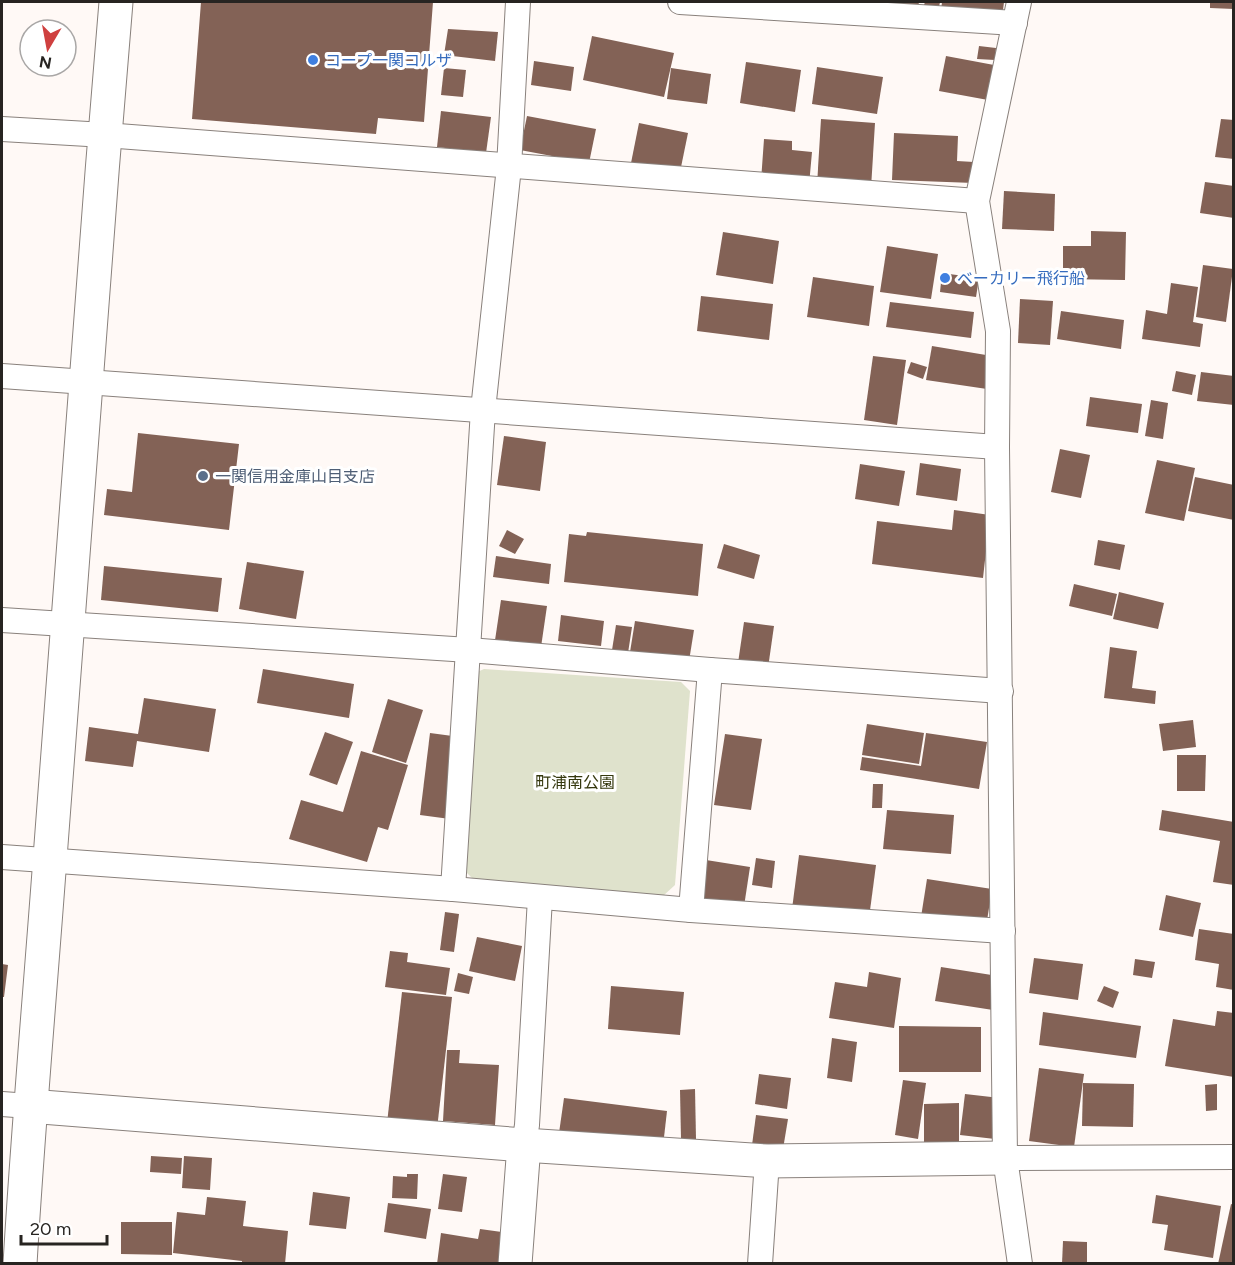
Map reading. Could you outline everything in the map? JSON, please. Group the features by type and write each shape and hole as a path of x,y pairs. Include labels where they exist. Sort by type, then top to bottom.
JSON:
{"street":[{"path":"20,1263 15,1105 50,861 84,383 116,2"},
{"path":"453,889 483,410 509,167 519,2"},
{"path":"680,2 1017,12 977,201 998,331 997,447 1005,1158 1020,1263"},
{"path":"2,129 977,201"},
{"path":"2,376 997,447"},
{"path":"2,620 469,650 1001,691"},
{"path":"691,910 710,670"},
{"path":"2,857 453,889 691,910 1003,931"},
{"path":"515,1263 527,1125 540,898"},
{"path":"15,1105 524,1145 767,1161 1233,1157"},
{"path":"760,1263 767,1161"}],"green space":[{"name":"町浦南公園","path":"484,669 681,682 690,691 675,885 663,896 475,881 461,867 473,674"}],"building":[{"name":"コープ一関コルザ","path":"201,2 433,2 424,122 378,118 376,134 192,119"},
{"path":"876,2 919,2 917,12 875,6"},
{"path":"925,2 940,2 939,7 924,5"},
{"path":"942,2 1004,2 1002,18 941,10"},
{"path":"1210,2 1234,2 1234,9 1210,8"},
{"path":"448,29 498,32 495,61 444,55"},
{"path":"592,36 674,53 664,97 583,80"},
{"path":"979,46 996,48 995,60 977,59"},
{"path":"946,56 994,65 988,100 939,91"},
{"path":"534,61 574,67 571,91 531,85"},
{"path":"746,62 801,70 795,112 740,103"},
{"path":"817,67 883,77 877,114 812,104"},
{"path":"444,68 466,70 463,97 441,95"},
{"path":"671,68 711,74 707,104 667,99"},
{"path":"441,111 491,117 486,153 437,147"},
{"path":"527,116 596,129 589,163 520,150"},
{"path":"821,119 875,123 871,188 817,185"},
{"path":"1221,119 1234,120 1234,159 1215,157"},
{"path":"639,123 688,133 680,172 631,163"},
{"path":"894,133 958,136 957,161 974,162 974,183 892,180"},
{"path":"764,139 792,141 792,150 812,152 809,185 761,181"},
{"path":"1205,182 1234,186 1234,218 1200,213"},
{"path":"1004,191 1055,194 1054,231 1002,229"},
{"path":"1091,231 1126,232 1125,280 1063,279 1063,246 1091,246"},
{"path":"723,232 779,241 773,284 716,275"},
{"path":"887,246 938,254 931,299 880,292"},
{"path":"1203,265 1233,269 1226,322 1196,317"},
{"path":"942,273 979,278 976,297 940,292"},
{"path":"813,277 874,286 869,326 807,317"},
{"path":"1171,283 1198,287 1193,322 1203,324 1200,347 1142,339 1146,310 1167,314"},
{"path":"701,296 773,304 769,340 697,331"},
{"path":"1020,299 1053,301 1050,345 1018,343"},
{"path":"890,302 974,312 971,338 886,327"},
{"path":"1061,311 1124,320 1121,349 1057,339"},
{"path":"932,346 992,356 987,389 926,380"},
{"path":"873,356 906,360 897,425 864,420"},
{"path":"911,362 927,367 923,379 907,373"},
{"path":"1176,371 1196,375 1192,395 1172,391"},
{"path":"1201,372 1234,376 1234,405 1197,401"},
{"path":"1090,397 1142,404 1138,433 1086,426"},
{"path":"1151,400 1168,403 1163,439 1145,436"},
{"path":"138,433 239,444 229,530 104,515 107,489 132,492"},
{"path":"504,436 546,442 540,491 497,485"},
{"path":"1060,449 1090,455 1081,498 1051,492"},
{"path":"1157,460 1195,468 1184,521 1145,513"},
{"path":"920,463 961,469 957,501 916,495"},
{"path":"860,464 905,471 899,506 855,499"},
{"path":"1195,477 1234,485 1234,520 1188,511"},
{"path":"954,510 990,515 983,578 872,564 877,521 952,530"},
{"path":"507,530 524,539 515,554 499,546"},
{"path":"587,532 703,544 698,596 564,582 569,534 586,536"},
{"path":"1098,540 1125,545 1120,570 1094,565"},
{"path":"724,544 760,555 754,579 717,568"},
{"path":"496,556 551,564 549,584 493,577"},
{"path":"247,562 304,571 296,619 239,609"},
{"path":"104,566 222,578 218,612 101,600"},
{"path":"1074,584 1117,594 1112,616 1069,606"},
{"path":"1119,592 1164,603 1158,629 1113,619"},
{"path":"501,600 547,606 540,654 494,647"},
{"path":"561,615 604,621 601,646 558,641"},
{"path":"635,621 694,630 689,661 630,652"},
{"path":"744,622 774,626 768,668 738,663"},
{"path":"616,625 632,627 628,653 612,650"},
{"path":"1110,647 1137,651 1132,688 1156,691 1155,704 1104,698"},
{"path":"263,669 354,684 349,718 257,703"},
{"path":"144,698 216,709 209,752 137,741 133,767 85,761 89,727 138,734"},
{"path":"388,699 423,710 406,763 372,752"},
{"path":"1193,720 1196,747 1163,751 1159,724"},
{"path":"867,724 924,733 919,764 862,755"},
{"path":"325,732 353,742 337,785 309,775"},
{"path":"430,733 460,737 450,819 420,815"},
{"path":"926,733 987,742 979,789 860,770 862,757 921,766"},
{"path":"725,734 762,739 751,810 714,805"},
{"path":"361,751 408,765 388,830 378,827 367,862 289,839 301,800 343,812"},
{"path":"1177,755 1206,755 1205,791 1177,791"},
{"path":"873,784 883,784 882,808 872,808"},
{"path":"887,810 954,815 951,854 883,849"},
{"path":"1162,810 1234,822 1234,885 1213,882 1220,841 1159,830"},
{"path":"799,855 876,865 869,918 792,909"},
{"path":"756,858 775,861 772,888 752,885"},
{"path":"706,860 750,867 743,913 699,907"},
{"path":"927,879 992,889 986,927 921,917"},
{"path":"1166,895 1201,903 1193,937 1159,930"},
{"path":"445,912 459,914 454,952 440,950"},
{"path":"1199,929 1234,934 1234,990 1216,987 1219,964 1195,960"},
{"path":"477,937 522,946 515,981 469,971"},
{"path":"390,951 408,953 407,962 450,968 446,995 385,987"},
{"path":"1034,958 1083,964 1078,1000 1029,993"},
{"path":"1135,959 1155,962 1152,978 1133,975"},
{"path":"2,964 8,965 4,997 2,997"},
{"path":"941,967 998,976 993,1010 935,1001"},
{"path":"869,972 901,978 894,1028 829,1018 835,982 867,987"},
{"path":"458,973 473,977 469,994 454,991"},
{"path":"611,986 684,992 680,1035 608,1029"},
{"path":"1104,986 1119,992 1113,1008 1097,1001"},
{"path":"402,992 452,997 437,1129 387,1123"},
{"path":"1217,1011 1234,1013 1234,1077 1165,1066 1173,1019 1215,1026"},
{"path":"1043,1012 1141,1026 1136,1058 1039,1045"},
{"path":"899,1026 981,1027 981,1072 899,1072"},
{"path":"832,1038 857,1042 852,1082 827,1078"},
{"path":"447,1050 460,1050 459,1063 499,1065 495,1125 443,1121"},
{"path":"1039,1068 1084,1074 1074,1147 1029,1141"},
{"path":"759,1074 791,1078 787,1109 755,1104"},
{"path":"903,1080 926,1083 918,1139 895,1135"},
{"path":"1083,1083 1134,1084 1133,1127 1082,1126"},
{"path":"1217,1084 1217,1110 1206,1111 1205,1085"},
{"path":"695,1089 696,1139 681,1139 680,1090"},
{"path":"965,1094 1000,1098 995,1139 960,1135"},
{"path":"564,1098 667,1111 663,1146 559,1133"},
{"path":"959,1103 959,1144 924,1144 924,1104"},
{"path":"756,1115 788,1119 783,1149 752,1145"},
{"path":"151,1156 182,1158 181,1174 150,1172"},
{"path":"184,1156 212,1158 210,1190 182,1188"},
{"path":"407,1174 418,1174 417,1199 392,1198 393,1176 407,1177"},
{"path":"443,1174 467,1177 462,1212 438,1209"},
{"path":"313,1192 350,1197 346,1229 309,1225"},
{"path":"1156,1195 1221,1206 1213,1258 1164,1250 1168,1225 1152,1223"},
{"path":"207,1197 246,1201 243,1226 288,1231 285,1264 242,1264 242,1261 173,1253 177,1212 205,1215"},
{"path":"388,1203 431,1209 426,1239 384,1232"},
{"path":"1231,1204 1234,1205 1234,1264 1218,1264"},
{"path":"121,1222 172,1222 172,1255 121,1254"},
{"path":"480,1229 509,1233 505,1264 437,1264 441,1233 478,1239"},
{"path":"1063,1241 1087,1242 1087,1264 1062,1264"}],"place":[{"name":"コープ一関コルザ","path":"313,60"},
{"name":"ベーカリー飛行船","path":"945,278"},
{"name":"一関信用金庫山目支店","path":"203,476"}]}
